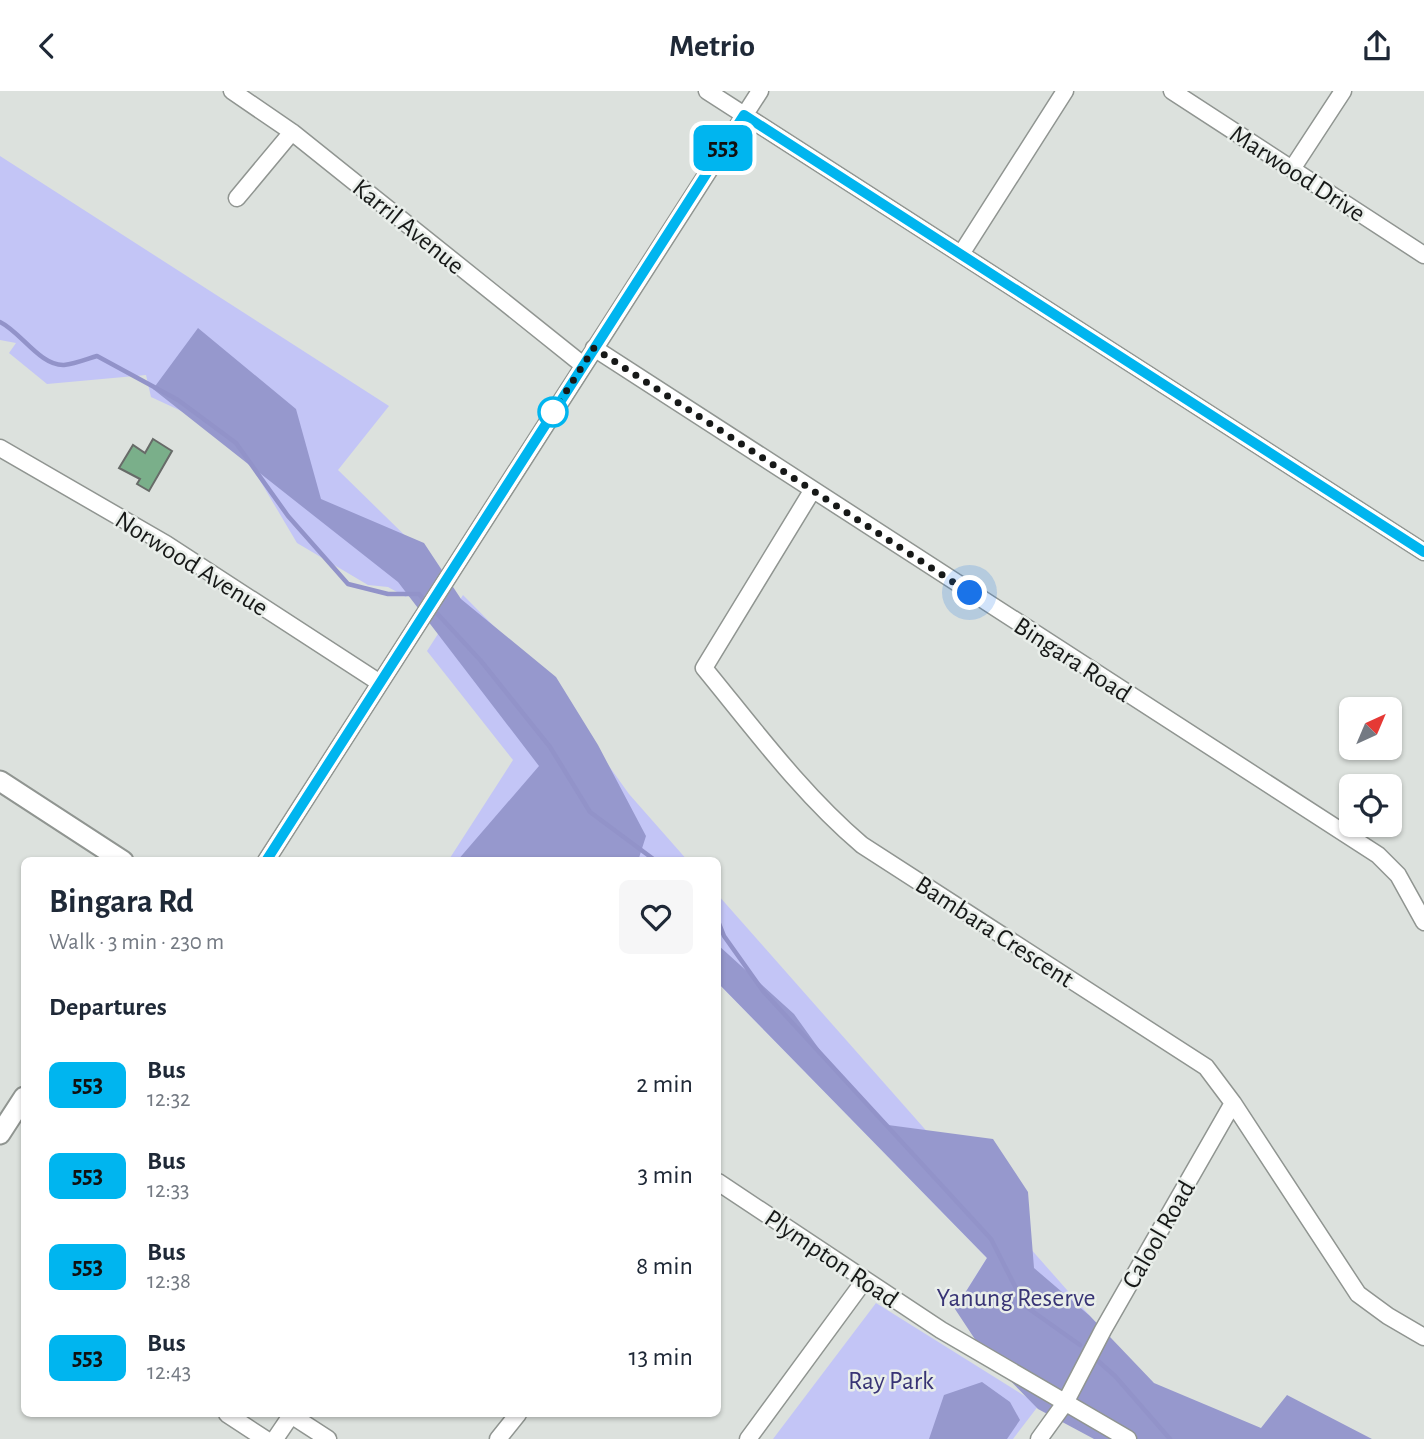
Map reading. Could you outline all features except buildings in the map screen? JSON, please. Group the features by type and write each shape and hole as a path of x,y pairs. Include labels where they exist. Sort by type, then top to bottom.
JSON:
{"street":[{"name":"Karril Avenue","path":"232,91 292,132 583,365"},
{"path":"707,91 1424,552"},
{"path":"269,857 760,91"},
{"path":"961,254 1065,91"},
{"name":"Marwood Drive","path":"1172,91 1424,255"},
{"path":"1292,169 1343,91"},
{"path":"237,198 292,132"},
{"name":"Bingara Road","path":"594,348 1378,855 1398,875 1424,922"},
{"name":"Norwood Avenue","path":"0,448 166,544 380,683"},
{"name":"Bambara Crescent","path":"812,491 704,669 837,824 862,845 1206,1067 1233,1103 1358,1294 1388,1316 1424,1336"},
{"path":"0,781 117,857"},
{"path":"0,1134 21,1102"},
{"name":"Calool Road","path":"1039,1439 1065,1403 1103,1330 1233,1103"},
{"name":"Plympton Road","path":"721,1184 864,1281 1128,1439"},
{"path":"748,1439 864,1281"},
{"path":"232,1417 265,1439"},
{"path":"275,1439 290,1417"},
{"path":"296,1417 328,1439"},
{"path":"498,1439 515,1417"}],"green space":[{"path":"0,156 389,406 338,470 430,560 406,597 388,587 368,585 297,543 233,435 151,397 146,375 47,384 9,353 16,343 0,340"},
{"path":"198,328 296,409 321,499 424,543 461,599 556,677 598,745 646,836 639,857 460,857 539,766 398,582 153,389"},
{"path":"463,595 548,681 629,794 684,857 451,857 513,760 427,651"},
{"name":"Yanung Reserve","path":"721,898 1090,1316 955,1309 987,1258 721,986"},
{"path":"721,948 794,1014 822,1053 888,1125 993,1139 1028,1192 1034,1268 1090,1316 1154,1383 1261,1428 1287,1395 1372,1439 1094,1439 1038,1409 986,1356 955,1309 987,1258 721,986"},
{"name":"Ray Park","path":"876,1303 1039,1405 1013,1439 773,1439"},
{"path":"982,1382 1010,1402 1020,1420 1007,1439 929,1439 944,1395"}],"waterway":[{"path":"0,322 55,364 64,365 97,356 178,400 236,443 288,516 348,584 388,594 419,594 427,603"},
{"path":"433,609 481,661 550,747 590,812 651,857"},
{"path":"721,928 763,991 991,1239 1025,1306 1080,1345"},
{"path":"1098,1361 1115,1376 1170,1439"}],"bus line":[{"name":"553","path":"269,857 744,115 1424,552"}],"route":[{"path":"553,412 594,348 970,593"}]}
